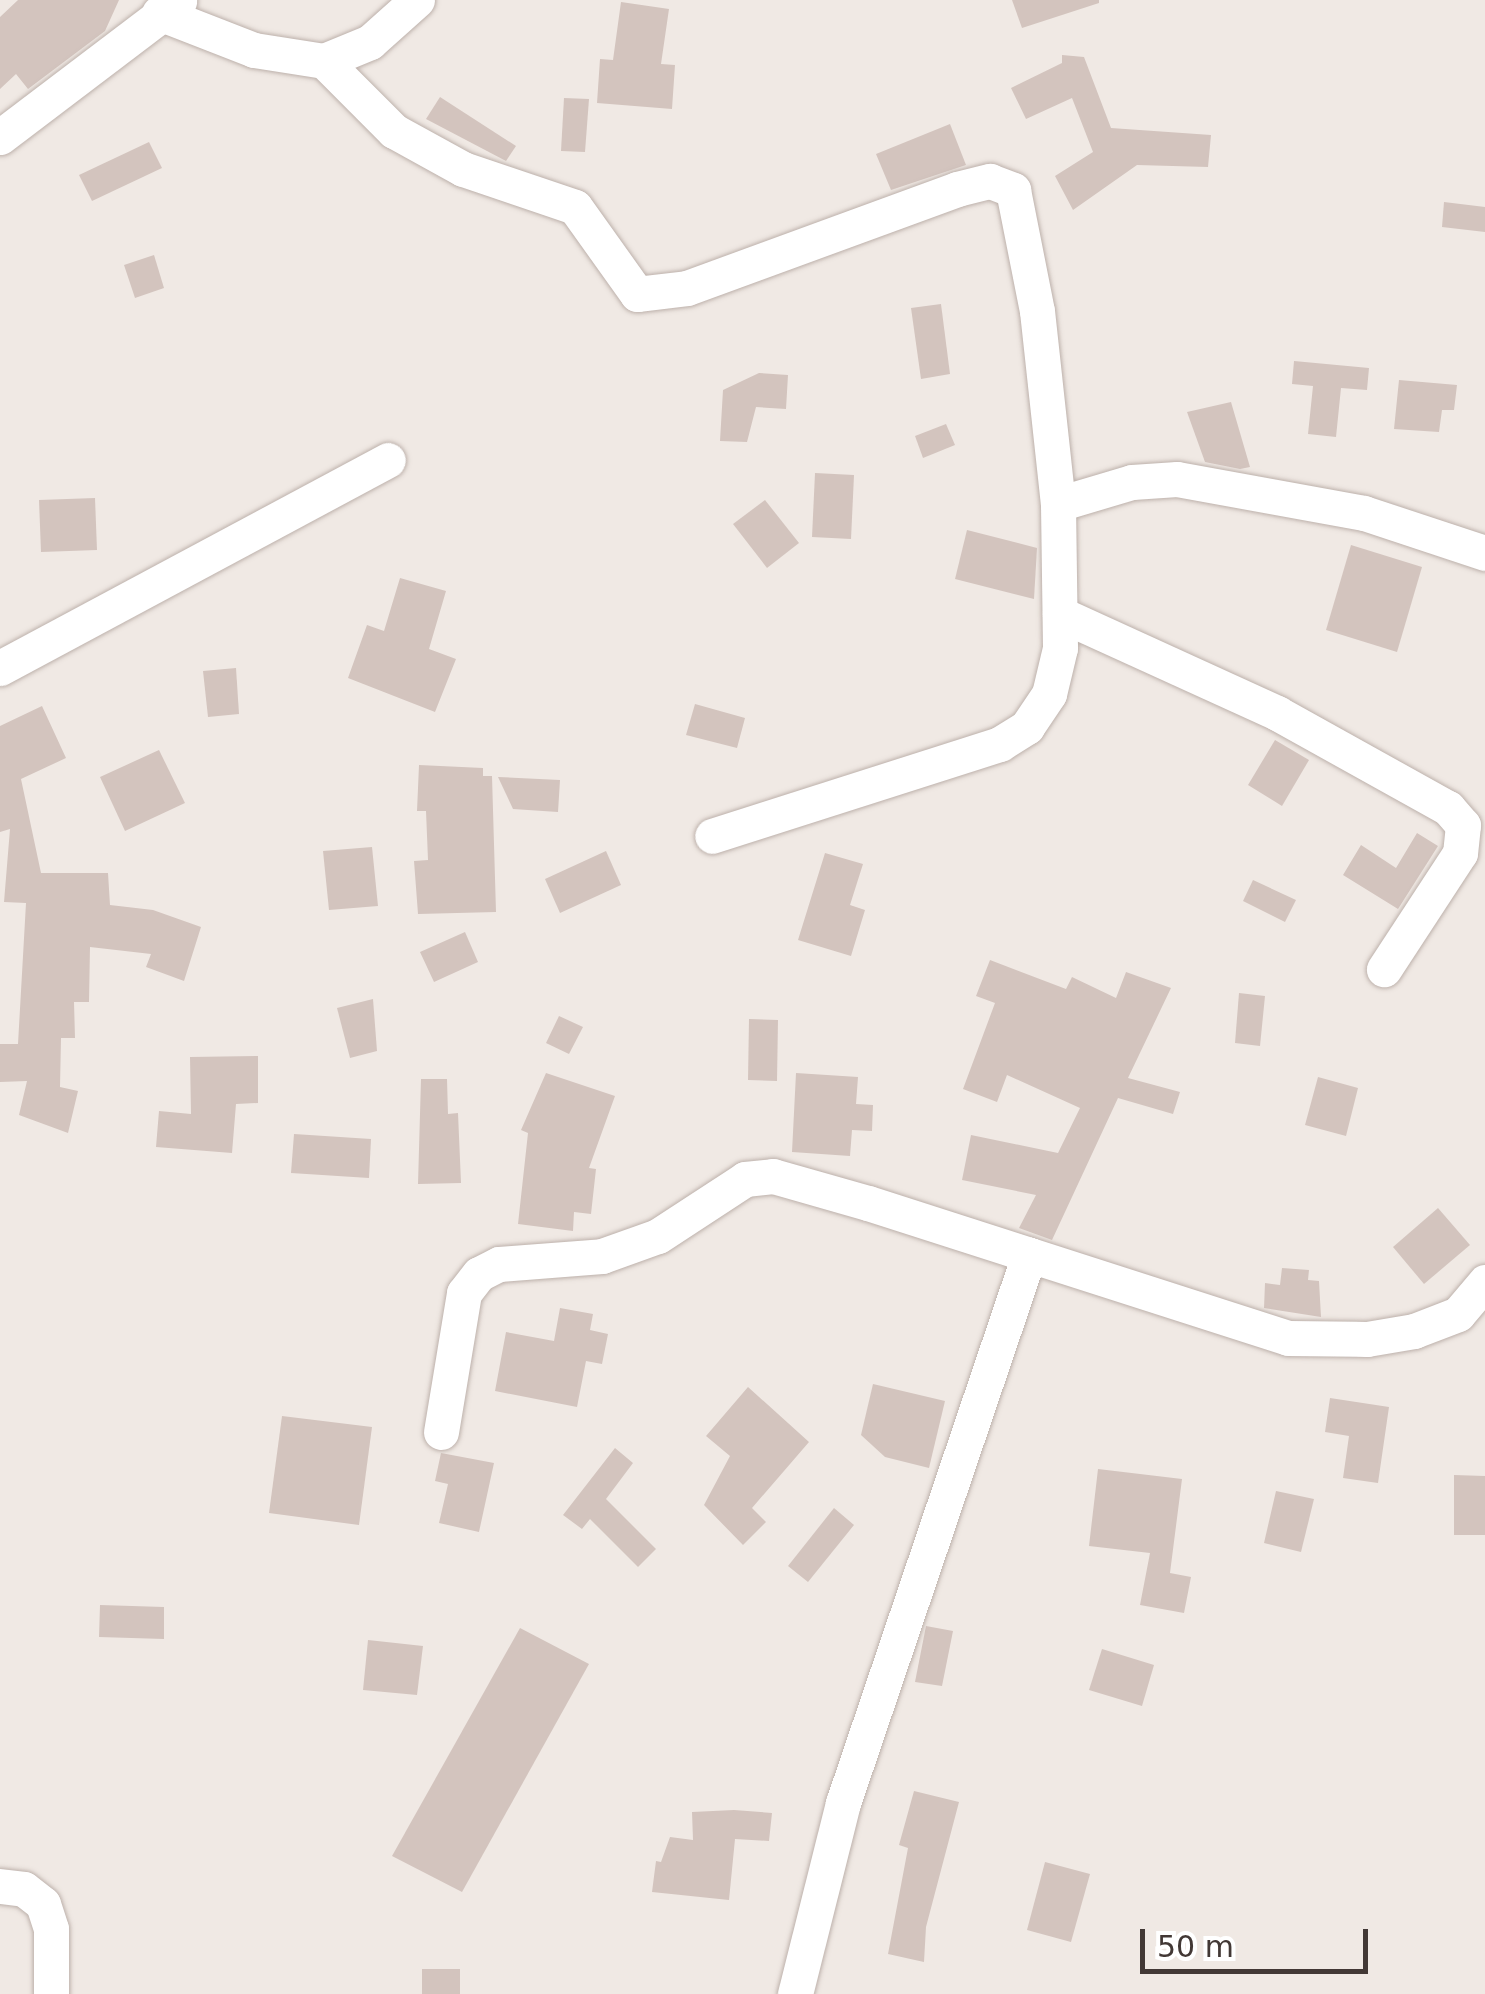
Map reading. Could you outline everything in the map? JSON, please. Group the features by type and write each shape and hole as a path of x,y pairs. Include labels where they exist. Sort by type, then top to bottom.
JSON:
{"street":[{"path":"0,137 169,6 254,50 324,61 370,42 418,0"},
{"path":"324,61 394,131 463,169 576,207 637,294 687,288 957,189 1003,182 1013,190 1038,311 1058,504 1060,614 1049,694 1027,727 1000,744 712,836"},
{"path":"0,668 388,460"},
{"path":"1058,504 1132,482 1177,479 1364,513 1485,553"},
{"path":"1060,614 1277,713 1448,808 1463,825 1460,854 1384,970"},
{"path":"441,1432 464,1294 479,1274 515,1261 602,1256 658,1236 745,1179 773,1176 1288,1338 1367,1340 1414,1331 1458,1314 1485,1282"},
{"path":"795,1994 843,1803 1029,1255"},
{"path":"0,1886 24,1889 43,1904 51,1929 51,1994"}],"building":[{"path":"18,0 119,0 105,31 28,89 16,74 0,89 0,17"},
{"path":"1012,0 1099,0 1099,3 1022,28"},
{"path":"621,2 669,9 661,64 675,65 672,109 597,103 600,59 613,60"},
{"path":"1062,55 1084,57 1111,128 1211,135 1208,167 1137,165 1073,210 1055,176 1093,152 1072,98 1026,119 1011,88 1062,63"},
{"path":"440,97 516,146 506,161 426,119"},
{"path":"564,98 589,99 585,152 561,151"},
{"path":"950,124 966,165 891,190 876,154"},
{"path":"149,142 162,168 92,201 79,175"},
{"path":"1444,202 1485,207 1485,232 1442,227"},
{"path":"154,255 164,288 135,298 124,265"},
{"path":"941,304 950,374 921,379 911,308"},
{"path":"1294,361 1369,368 1367,390 1341,388 1336,437 1308,434 1313,386 1292,384"},
{"path":"759,373 788,375 786,409 756,407 747,442 720,441 723,390"},
{"path":"1399,380 1457,385 1454,410 1442,410 1439,432 1394,429"},
{"path":"1231,402 1250,467 1240,469 1205,462 1187,412"},
{"path":"946,424 955,445 923,458 915,436"},
{"path":"815,473 854,475 851,539 812,537"},
{"path":"95,498 97,550 41,552 39,500"},
{"path":"765,500 799,543 767,568 733,524"},
{"path":"967,530 1037,548 1034,599 955,579"},
{"path":"1351,545 1422,567 1397,652 1326,630"},
{"path":"400,578 446,591 429,649 456,659 435,712 348,678 367,625 384,631"},
{"path":"236,668 239,714 208,717 203,671"},
{"path":"695,704 745,718 737,748 686,735"},
{"path":"42,706 66,758 21,779 41,873 108,873 110,905 153,910 201,927 184,981 146,967 151,954 90,947 89,1002 74,1002 75,1038 61,1038 60,1087 78,1091 68,1133 19,1115 27,1081 0,1082 0,1044 18,1044 26,903 4,902 10,829 0,832 0,726"},
{"path":"1275,740 1309,760 1282,806 1248,785"},
{"path":"159,750 185,803 125,831 100,777"},
{"path":"419,765 483,768 483,776 492,776 496,912 418,914 414,861 428,860 426,811 417,811"},
{"path":"498,777 560,780 558,812 513,809"},
{"path":"1417,833 1438,846 1398,909 1343,875 1361,845 1396,868"},
{"path":"372,847 378,906 329,910 323,851"},
{"path":"606,851 621,885 560,913 545,879"},
{"path":"825,853 863,864 850,905 865,910 851,956 798,940"},
{"path":"1253,880 1296,900 1285,922 1243,901"},
{"path":"465,932 478,962 434,982 420,952"},
{"path":"990,960 1066,989 1072,977 1116,998 1126,972 1171,988 1128,1078 1180,1092 1173,1114 1118,1098 1052,1240 1019,1228 1036,1195 962,1180 971,1135 1058,1153 1080,1108 1007,1075 997,1102 963,1089 995,1003 976,996"},
{"path":"1239,993 1265,996 1260,1046 1235,1043"},
{"path":"373,999 377,1051 350,1058 337,1008"},
{"path":"559,1016 583,1027 569,1054 546,1043"},
{"path":"749,1019 778,1020 777,1081 748,1080"},
{"path":"258,1056 258,1103 236,1104 232,1153 156,1147 159,1111 191,1114 190,1057"},
{"path":"546,1073 615,1096 589,1168 596,1169 591,1214 574,1212 573,1231 518,1224 528,1133 521,1130"},
{"path":"796,1073 858,1077 856,1104 873,1105 872,1131 852,1130 850,1156 792,1152"},
{"path":"1318,1077 1358,1088 1346,1136 1305,1125"},
{"path":"421,1079 447,1079 448,1114 458,1113 461,1183 418,1184"},
{"path":"294,1134 371,1139 369,1178 291,1173"},
{"path":"1438,1208 1470,1245 1424,1284 1393,1247"},
{"path":"1282,1268 1309,1270 1308,1280 1319,1281 1321,1317 1264,1308 1265,1283 1280,1285"},
{"path":"560,1308 593,1314 590,1330 608,1334 602,1364 586,1361 577,1407 495,1391 506,1332 554,1341"},
{"path":"873,1384 945,1401 929,1468 885,1457 861,1435"},
{"path":"748,1387 809,1442 752,1508 766,1522 743,1545 704,1505 730,1456 706,1436"},
{"path":"1330,1398 1389,1407 1378,1483 1343,1478 1349,1436 1325,1432"},
{"path":"282,1416 372,1427 359,1525 269,1513"},
{"path":"615,1448 633,1463 606,1499 656,1549 638,1567 590,1519 582,1529 563,1515"},
{"path":"441,1453 494,1463 479,1532 439,1523 448,1484 435,1481"},
{"path":"1098,1469 1182,1479 1170,1573 1191,1577 1184,1613 1140,1605 1150,1553 1089,1546"},
{"path":"1454,1475 1485,1476 1485,1535 1454,1535"},
{"path":"1276,1491 1314,1499 1301,1552 1264,1543"},
{"path":"834,1508 854,1525 808,1582 788,1566"},
{"path":"100,1605 164,1607 164,1639 99,1637"},
{"path":"926,1626 953,1631 942,1686 915,1682"},
{"path":"520,1628 589,1664 462,1892 392,1856"},
{"path":"368,1640 423,1646 417,1695 363,1690"},
{"path":"1102,1649 1154,1665 1142,1706 1089,1690"},
{"path":"914,1791 959,1802 926,1927 924,1962 888,1954 908,1848 899,1845"},
{"path":"692,1812 772,1813 769,1841 735,1839 729,1900 652,1892 656,1861 661,1862 670,1837 693,1840"},
{"path":"1045,1862 1090,1874 1071,1942 1027,1930"},
{"path":"422,1969 460,1969 460,1994 422,1994"}]}
